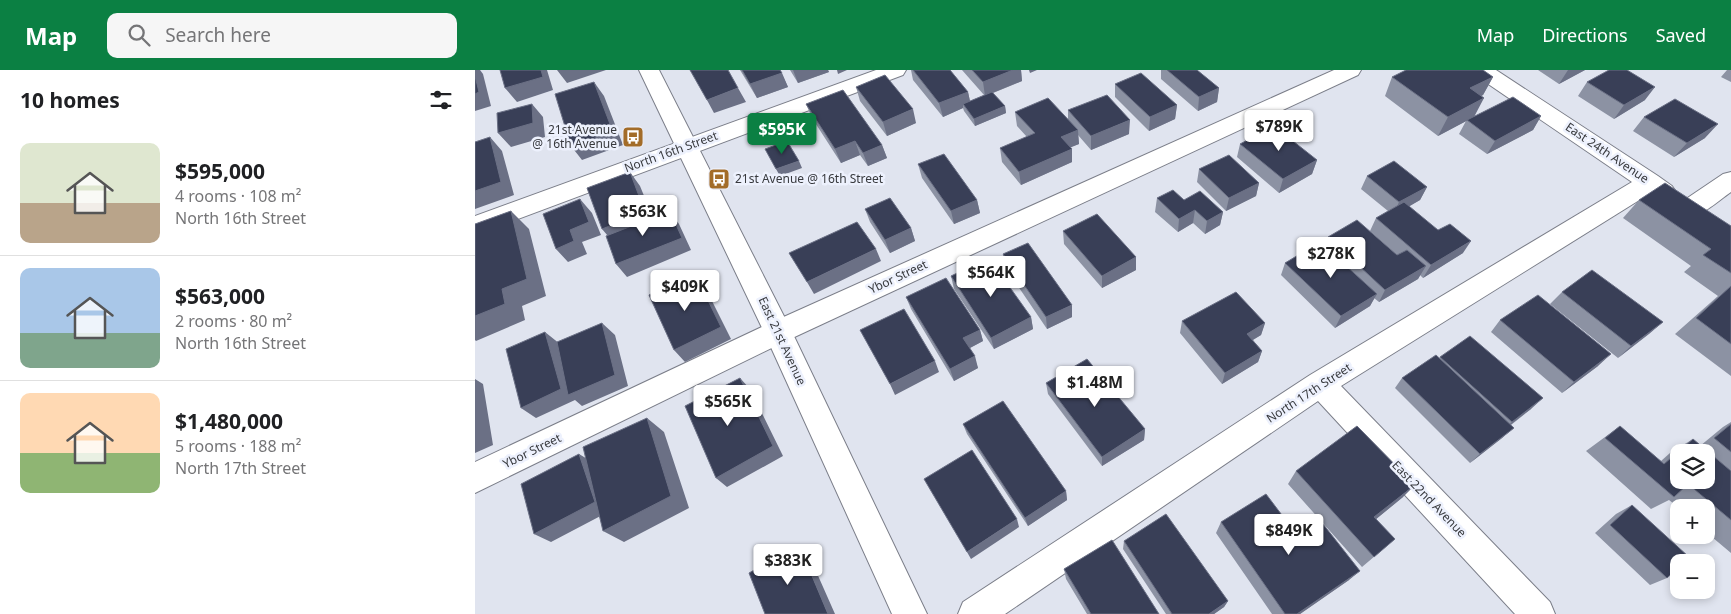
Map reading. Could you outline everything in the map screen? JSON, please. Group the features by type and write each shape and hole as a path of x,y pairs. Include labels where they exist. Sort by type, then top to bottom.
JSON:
{"street":[{"name":"East 21st Avenue","path":"649,70 778,332 911,614"},
{"name":"North 16th Street","path":"475,226 896,70"},
{"name":"Ybor Street","path":"475,478 778,332 1351,70"},
{"name":"East 24th Avenue","path":"1482,70 1710,223"},
{"path":"1689,209 1731,180"},
{"name":"North 17th Street","path":"975,614 1320,384 1650,182"},
{"name":"East 22nd Avenue","path":"1320,384 1538,614"}],"building":[{"path":"500,70 541,70 543,77 505,88"},
{"path":"690,70 728,70 738,88 707,100"},
{"path":"742,70 780,70 782,73 750,84"},
{"path":"913,70 950,70 968,92 939,103"},
{"path":"972,70 1013,70 983,82"},
{"path":"1167,70 1197,70 1219,88 1199,97"},
{"path":"1406,70 1483,70 1493,77 1470,88 1484,98 1448,117 1392,77"},
{"path":"1609,70 1627,70 1655,87 1624,105 1587,82"},
{"path":"1141,73 1177,105 1150,117 1115,84"},
{"path":"885,75 913,109 883,122 856,87"},
{"path":"475,76 479,92 475,94"},
{"path":"594,82 613,132 571,146 555,94"},
{"path":"843,90 882,145 863,153 855,141 835,149 806,104"},
{"path":"992,92 1005,106 974,119 963,104"},
{"path":"1107,95 1130,120 1091,136 1068,110"},
{"path":"1513,97 1541,116 1495,141 1467,120"},
{"path":"1048,98 1078,130 1061,137 1072,149 1019,172 1000,148 1035,133 1015,112"},
{"path":"1675,99 1718,124 1687,143 1644,117"},
{"path":"532,104 533,123 498,133 497,113"},
{"path":"1274,126 1317,160 1283,179 1240,144"},
{"path":"490,137 501,182 475,191 475,142"},
{"path":"787,141 799,161 776,169 765,149"},
{"path":"944,154 977,200 951,211 918,164"},
{"path":"1229,155 1259,183 1229,198 1199,169"},
{"path":"1394,161 1427,187 1399,202 1367,176"},
{"path":"630,172 645,212 602,229 587,188"},
{"path":"1665,183 1731,226 1731,273 1703,255 1711,249 1639,200"},
{"path":"1173,190 1184,200 1200,191 1223,212 1207,221 1195,210 1179,219 1157,198"},
{"path":"890,198 911,228 885,240 865,209"},
{"path":"580,199 589,222 570,230 574,241 556,249 543,214"},
{"path":"1404,202 1438,230 1450,224 1471,241 1431,265 1376,218"},
{"path":"511,211 527,279 502,289 505,304 475,316 475,224"},
{"path":"670,211 682,238 616,264 606,236"},
{"path":"1097,214 1136,257 1102,276 1063,231"},
{"path":"1357,220 1397,255 1407,250 1426,266 1385,290 1328,237"},
{"path":"857,222 876,249 807,282 789,253"},
{"path":"1320,242 1377,294 1341,316 1285,263"},
{"path":"1028,243 1072,305 1046,317 1003,254"},
{"path":"989,258 1031,317 991,338 951,276"},
{"path":"1592,270 1663,322 1631,346 1562,292"},
{"path":"695,274 721,327 674,350 649,295"},
{"path":"946,278 980,330 963,338 975,356 950,369 906,297"},
{"path":"1731,286 1731,344 1696,318"},
{"path":"1236,292 1265,323 1247,334 1262,351 1225,373 1182,321"},
{"path":"1538,295 1611,354 1574,382 1500,320"},
{"path":"904,309 935,361 890,384 860,330"},
{"path":"602,323 615,375 568,395 557,342"},
{"path":"545,332 561,389 521,408 506,349"},
{"path":"1470,336 1543,398 1512,422 1440,357"},
{"path":"1436,355 1514,428 1480,454 1402,378"},
{"path":"1087,359 1145,429 1102,457 1046,383"},
{"path":"740,378 773,446 716,478 685,406"},
{"path":"1003,401 1066,491 1025,518 963,424"},
{"path":"647,418 671,496 603,531 583,447"},
{"path":"1731,424 1731,452 1714,438"},
{"path":"1357,426 1415,485 1374,517 1395,539 1374,557 1296,471"},
{"path":"1620,426 1664,464 1670,459 1670,489 1683,489 1674,497 1605,438"},
{"path":"1693,439 1699,444 1687,444"},
{"path":"972,450 1017,519 967,552 924,479"},
{"path":"579,454 595,502 534,534 521,484"},
{"path":"1715,458 1731,471 1731,520 1715,507 1715,499 1706,499 1694,489 1715,489"},
{"path":"1266,494 1300,539 1323,524 1360,571 1297,614 1285,614 1221,522"},
{"path":"1632,505 1670,540 1670,544 1675,544 1686,554 1670,554 1670,575 1667,578 1610,525"},
{"path":"1166,514 1228,601 1209,614 1172,614 1124,541"},
{"path":"1112,540 1159,614 1091,614 1064,569"},
{"path":"799,545 828,614 765,614 749,573"}],"place":[{"name":"21st Avenue @ 16th Avenue","path":"633,137"},
{"name":"21st Avenue @ 16th Street","path":"719,179"}]}
